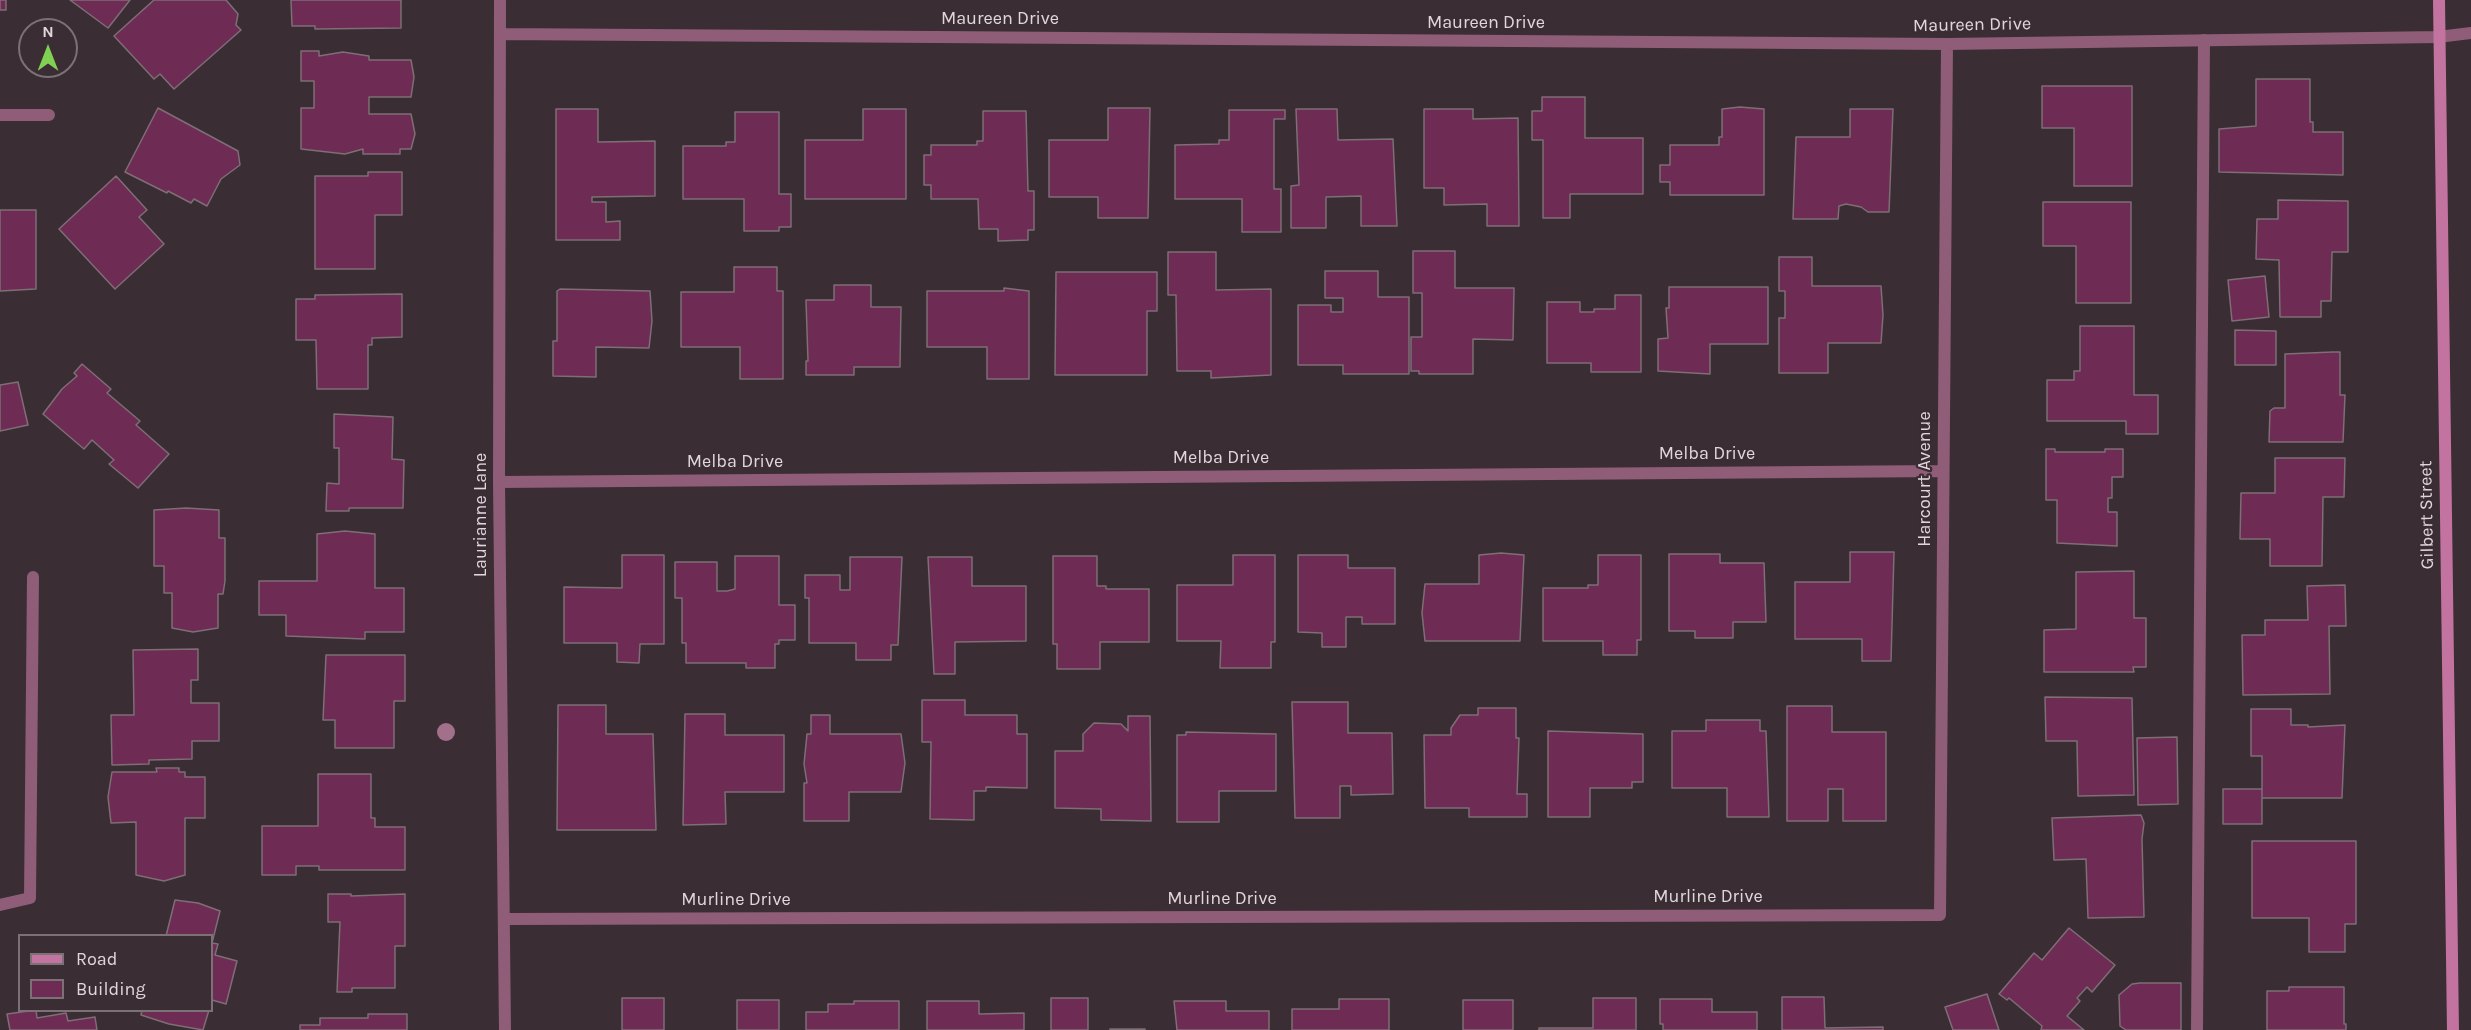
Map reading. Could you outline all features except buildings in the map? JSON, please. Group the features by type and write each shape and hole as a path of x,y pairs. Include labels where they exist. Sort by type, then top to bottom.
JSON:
{"street":[{"name":"Laurianne Lane","path":"500,0 499,482 505,1030"},
{"name":"Gilbert Street","path":"2439,0 2453,1030"},
{"name":"Maureen Drive","path":"501,34 1947,44 2438,37 2471,33"},
{"path":"2197,1030 2204,40"},
{"name":"Harcourt Avenue","path":"1940,915 1947,44"},
{"path":"0,115 49,116"},
{"name":"Melba Drive","path":"499,482 1943,471"},
{"path":"0,905 30,898 33,577"},
{"name":"Murline Drive","path":"504,919 1940,915"}]}
